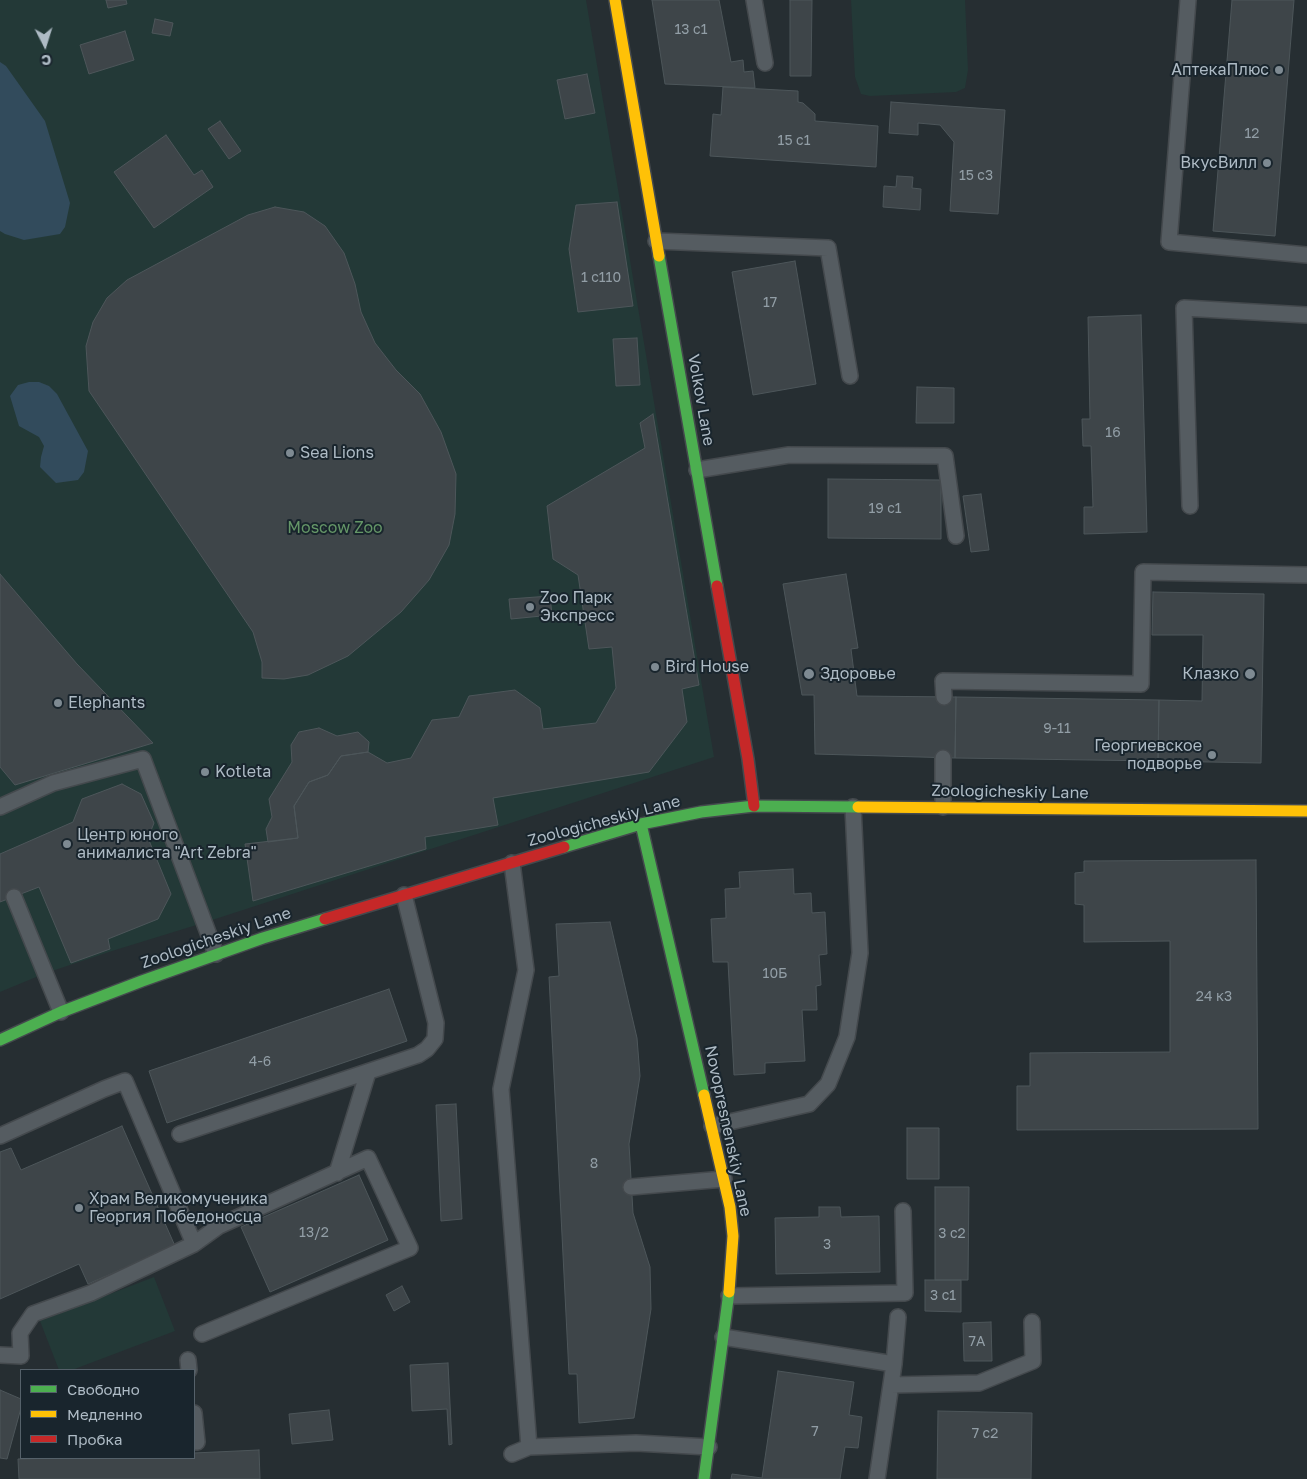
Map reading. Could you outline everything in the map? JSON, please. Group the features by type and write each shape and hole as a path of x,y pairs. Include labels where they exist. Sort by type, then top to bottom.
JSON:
{"street":[{"name":"Volkov Lane","path":"616,0 656,241 746,749 754,806"},
{"name":"Zoologicheskiy Lane","path":"0,1040 61,1012 263,938 641,824 700,812 754,806 1307,811"},
{"name":"Novopresnenskiy Lane","path":"641,824 724,1178 733,1236 729,1296 704,1479"}],"lane":[{"path":"754,0 766,63"},
{"path":"1188,0 1169,242 1307,255"},
{"path":"656,241 828,248 850,376"},
{"path":"1190,506 1184,308 1307,315"},
{"path":"696,470 789,454 945,456 956,536"},
{"path":"944,697 943,681 1141,684 1143,572 1307,575"},
{"path":"943,758 943,807"},
{"path":"0,807 53,784 143,759 216,954"},
{"path":"712,1126 809,1104 828,1084 847,1036 860,953 853,807"},
{"path":"512,863 526,970 501,1090 529,1447"},
{"path":"180,1134 418,1055 427,1048 435,1039 436,1023 404,895"},
{"path":"14,897 61,1012"},
{"path":"337,1173 368,1072"},
{"path":"0,1136 125,1081 194,1244"},
{"path":"0,1355 22,1363 20,1333 32,1314 91,1293 194,1244 219,1226 368,1158 410,1248 202,1334"},
{"path":"631,1187 724,1178"},
{"path":"729,1296 753,1296 757,1294 904,1293 903,1211"},
{"path":"877,1479 894,1364 898,1317"},
{"path":"891,1385 979,1383 1034,1361 1032,1322"},
{"path":"723,1337 894,1364"},
{"path":"195,1423 197,1442 195,1442"},
{"path":"512,1454 529,1447 636,1443 709,1446"}],"green space":[{"name":"Moscow Zoo","path":"0,0 586,0 714,757 112,951 46,973 0,992"},
{"path":"851,0 965,0 968,70 965,88 956,92 870,96 861,94 855,77"},
{"path":"154,1277 175,1331 75,1369 59,1369 40,1321"}],"water":[{"path":"0,62 6,66 45,121 70,203 65,227 60,234 24,240 0,231"},
{"path":"39,382 49,386 57,394 88,451 84,472 78,480 56,483 40,467 44,446 39,437 19,426 10,396 18,385"}],"building":[{"path":"106,0 126,0 127,4 108,8"},
{"path":"652,0 719,0 731,62 743,60 744,72 753,71 755,88 665,84"},
{"path":"790,0 812,0 811,76 790,76"},
{"path":"1232,0 1294,0 1275,236 1213,231"},
{"path":"155,19 173,23 170,36 152,33"},
{"path":"125,31 134,60 89,74 80,45"},
{"path":"587,74 595,113 565,119 557,80"},
{"path":"723,87 798,91 798,102 803,103 815,114 815,121 878,126 876,167 710,156 713,114 721,115"},
{"path":"891,102 1005,110 998,214 950,211 954,142 940,125 918,123 918,135 889,133"},
{"path":"220,121 241,151 229,159 208,129"},
{"path":"166,135 194,175 202,170 213,187 154,228 114,172"},
{"path":"897,176 913,177 912,188 921,189 920,210 883,207 884,186 896,187"},
{"path":"617,202 633,306 578,312 569,249 576,205"},
{"name":"Sea Lions","path":"275,207 304,212 325,226 344,253 355,284 361,312 375,343 396,370 420,394 441,432 456,474 455,514 449,545 429,580 401,612 348,656 308,675 284,679 262,678 262,662 253,632 89,391 86,346 93,322 107,298 127,280 248,215"},
{"path":"795,261 816,384 753,395 732,272"},
{"path":"1141,315 1147,532 1084,534 1084,507 1093,507 1091,446 1083,446 1082,419 1090,419 1088,317"},
{"path":"637,338 640,385 616,386 613,339"},
{"path":"917,387 954,388 954,423 916,423"},
{"name":"Bird House","path":"653,414 699,685 682,689 687,722 649,772 493,798 498,825 425,837 426,849 253,901 245,844 298,838 294,806 309,782 328,775 341,756 368,752 387,763 411,758 432,720 459,717 469,696 515,690 540,708 543,729 596,723 616,688 612,647 589,649 578,575 553,559 547,506 645,448 640,423"},
{"path":"828,479 941,480 941,539 828,538"},
{"path":"981,494 989,550 971,552 963,496"},
{"name":"Elephants","path":"0,574 77,664 153,743 15,785 0,767"},
{"path":"846,574 858,648 851,649 857,696 956,697 955,758 815,754 814,695 802,695 783,584"},
{"path":"1153,592 1264,594 1261,763 1158,761 1159,700 1202,701 1203,635 1152,635"},
{"name":"Zoo Парк Экспресс","path":"550,596 552,615 511,619 509,599"},
{"path":"956,697 1159,700 1158,761 955,758"},
{"path":"319,728 337,736 358,732 369,742 368,752 341,756 328,775 309,782 294,806 298,838 268,842 266,829 272,817 269,799 292,762 291,745 299,732"},
{"path":"122,784 141,794 154,823 148,838 171,894 158,919 108,939 110,949 71,963 39,887 0,902 0,854 73,822 82,799"},
{"path":"1256,860 1258,1129 1017,1130 1017,1086 1030,1086 1030,1053 1170,1052 1170,941 1084,942 1084,905 1075,904 1075,873 1084,872 1084,861"},
{"path":"793,869 794,894 811,893 812,913 825,912 827,954 819,955 821,985 816,986 817,1010 802,1010 805,1061 765,1063 765,1073 734,1075 728,962 713,962 711,919 726,918 725,889 740,888 739,872"},
{"path":"610,922 637,1038 640,1076 629,1144 633,1213 650,1267 651,1309 634,1418 579,1423 577,1374 569,1374 549,977 559,976 556,924"},
{"path":"389,989 407,1041 167,1123 149,1071"},
{"path":"456,1104 462,1219 441,1221 436,1105"},
{"name":"Храм Великомученика Георгия Победоносца","path":"122,1126 175,1246 88,1284 79,1264 0,1299 0,1152 11,1148 21,1170"},
{"path":"907,1128 939,1128 939,1179 907,1179"},
{"path":"359,1175 388,1240 270,1292 241,1227"},
{"path":"935,1187 969,1187 968,1280 935,1280"},
{"path":"819,1207 840,1207 841,1217 879,1216 880,1272 776,1274 775,1218 819,1217"},
{"path":"925,1280 961,1280 961,1312 925,1311"},
{"path":"402,1286 410,1302 394,1311 386,1295"},
{"path":"991,1322 992,1361 964,1361 963,1323"},
{"path":"448,1363 452,1444 449,1445 447,1409 412,1411 410,1365"},
{"path":"778,1371 854,1382 849,1415 862,1417 858,1448 845,1447 840,1479 731,1479 732,1474 762,1478"},
{"path":"0,1390 20,1399 20,1412 7,1459 0,1458"},
{"path":"329,1410 333,1440 292,1444 289,1414"},
{"path":"938,1411 1032,1413 1031,1479 937,1479"},
{"path":"259,1450 260,1479 19,1479 18,1459 195,1459 195,1453"}],"traffic: fast":[{"path":"659,256 717,586"},
{"path":"564,847 641,824 701,812 754,806 858,807"},
{"path":"641,824 704,1095"},
{"path":"0,1040 61,1012 142,981 263,938 325,919"},
{"path":"704,1479 729,1292"}],"traffic: slow":[{"path":"615,0 659,256"},
{"path":"858,807 1307,811"},
{"path":"704,1095 730,1207 733,1236 729,1292"}],"traffic: jam":[{"path":"717,586 748,759 754,806"},
{"path":"325,919 564,847"}],"place":[{"name":"АптекаПлюс","path":"1279,70"},
{"name":"ВкусВилл","path":"1267,163"},
{"name":"Sea Lions","path":"290,453"},
{"name":"Zoo Парк Экспресс","path":"530,607"},
{"name":"Bird House","path":"655,667"},
{"name":"Здоровье","path":"809,674"},
{"name":"Клазко","path":"1250,674"},
{"name":"Elephants","path":"58,703"},
{"name":"Георгиевское подворье","path":"1212,755"},
{"name":"Kotleta","path":"205,772"},
{"name":"Центр юного анималиста \"Art Zebra\"","path":"67,844"},
{"name":"Храм Великомученика Георгия Победоносца","path":"79,1208"}]}
